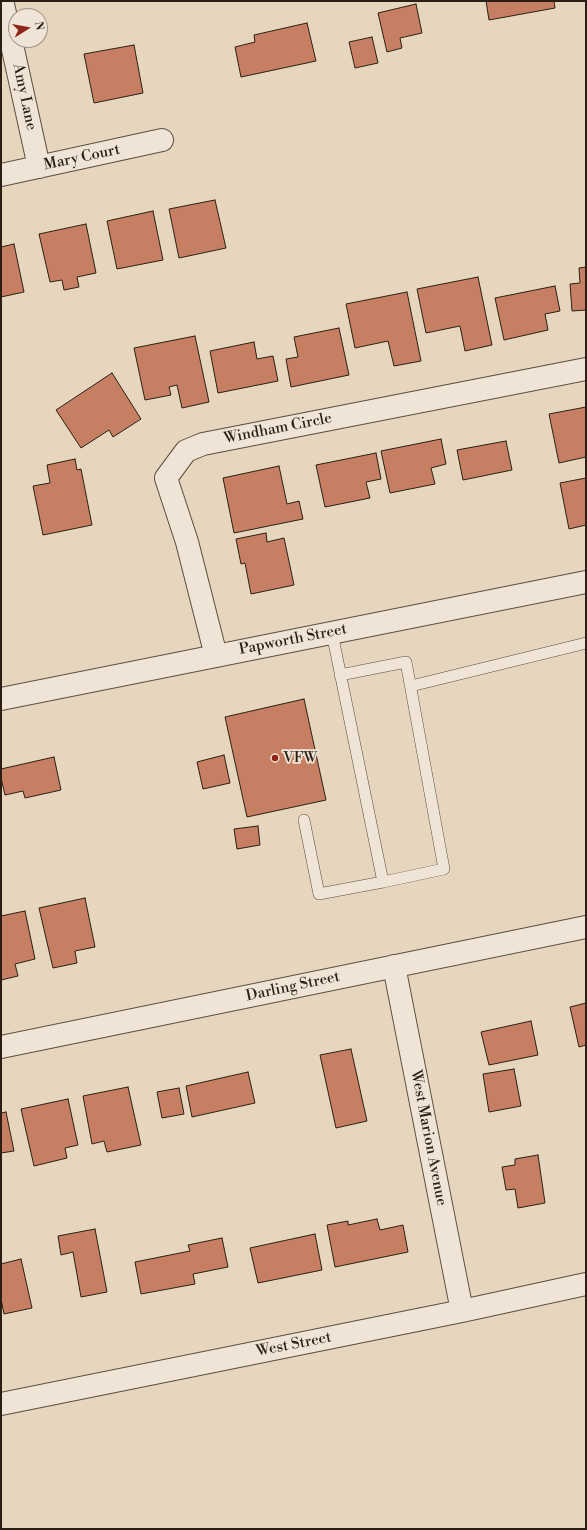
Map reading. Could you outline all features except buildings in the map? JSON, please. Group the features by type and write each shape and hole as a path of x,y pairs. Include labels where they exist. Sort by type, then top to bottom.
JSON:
{"street":[{"name":"Amy Lane","path":"8,3 39,167"},
{"name":"Mary Court","path":"1,175 162,140"},
{"name":"Windham Circle","path":"216,656 187,542 166,478 186,451 210,442 586,369"},
{"name":"Papworth Street","path":"1,699 586,582"},
{"name":"Darling Street","path":"1,1047 586,927"},
{"name":"West Marion Avenue","path":"394,966 462,1311"},
{"name":"West Street","path":"1,1404 462,1311 586,1284"}],"lane":[{"path":"332,633 383,882"},
{"path":"411,686 586,643"},
{"path":"304,820 319,894 444,869 406,662 340,675"}],"place":[{"name":"VFW","path":"275,758"}]}
